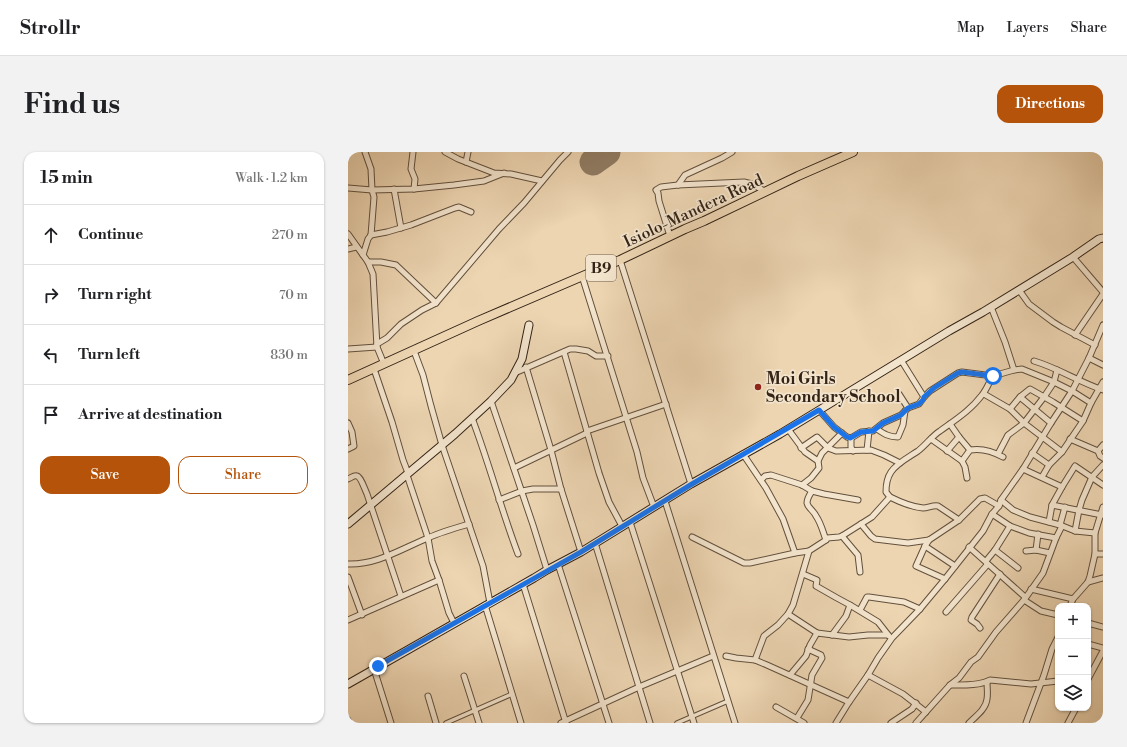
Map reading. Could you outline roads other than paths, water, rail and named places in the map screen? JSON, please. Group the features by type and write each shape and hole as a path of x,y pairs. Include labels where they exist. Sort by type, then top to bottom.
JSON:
{"highway":[{"name":"Isiolo-Mandera Road","path":"348,380 478,321 620,260 798,176 853,152"}],"main road":[{"path":"348,684 581,552 692,484 788,429 949,331 1020,290 1099,239 1103,238"},
{"path":"348,524 442,445 491,401 511,380 517,372 522,359 529,325"}],"street":[{"path":"363,255 368,239 371,235 374,197 372,190 371,169 365,152"},
{"path":"413,152 411,169 415,179 414,189"},
{"path":"445,152 458,159 494,173 504,173 542,181"},
{"path":"466,162 468,152"},
{"path":"348,348 377,346 401,324 422,310 436,303 568,152"},
{"path":"678,185 685,175 732,152"},
{"path":"348,188 372,190 414,189 477,183 504,173"},
{"path":"670,236 656,190 661,187 744,182 752,184 766,192"},
{"path":"394,189 401,228"},
{"path":"371,235 401,228 459,207 471,212"},
{"path":"348,234 372,269 374,279 377,346 384,364"},
{"path":"348,249 356,247"},
{"path":"1073,257 1103,293 1076,335"},
{"path":"620,260 692,484"},
{"path":"368,262 381,262 396,265 436,303"},
{"path":"582,276 638,452 643,478 654,507"},
{"path":"1020,290 1029,304 1061,327 1095,346"},
{"path":"991,307 1014,370"},
{"path":"836,723 868,675 890,636 920,609 970,548 992,514 999,506 1001,500 1023,469 1072,391 1095,346 1103,325"},
{"path":"517,372 570,349 588,351 596,356 608,356"},
{"path":"414,351 423,375 442,445 485,572 488,604 521,723"},
{"path":"564,352 599,473 609,502 622,526"},
{"path":"1089,358 1103,365"},
{"path":"901,360 924,397"},
{"path":"1034,361 1058,370 1101,390"},
{"path":"526,367 561,489 581,552"},
{"path":"374,369 394,427 407,474 428,538 432,561 449,613 454,623"},
{"path":"850,438 861,432 877,429 883,423 898,417 907,410 919,404 934,388 962,372 993,376 1022,369 1072,391 1091,404"},
{"path":"998,454 1008,436 1024,423 1044,397 1054,382 1058,370"},
{"path":"959,520 938,506 934,505 925,508 917,507 890,497 886,492 888,477 891,471 900,463 919,450 939,431 970,408 984,394 993,376"},
{"path":"1042,477 1049,465 1062,452 1082,421 1091,404 1101,390 1103,382"},
{"path":"1010,409 1020,397 1030,389 1082,421"},
{"path":"877,429 890,437 898,437 907,410 899,394"},
{"path":"984,394 1010,409 1024,423 1062,452"},
{"path":"1020,397 1050,424"},
{"path":"491,401 547,570"},
{"path":"514,468 587,432 627,416 666,404"},
{"path":"819,410 834,427 850,438"},
{"path":"472,418 518,554"},
{"path":"348,423 352,432 354,446 348,449"},
{"path":"950,424 970,450"},
{"path":"788,429 801,448 818,461"},
{"path":"867,450 869,431"},
{"path":"802,485 811,478 819,468 818,461 822,453 842,433"},
{"path":"801,448 817,437 828,448 836,451 867,450 877,452 900,463"},
{"path":"947,451 959,437"},
{"path":"850,438 851,447 854,450"},
{"path":"931,439 962,461 967,478"},
{"path":"1070,439 1098,451 1100,456 1103,458"},
{"path":"1098,451 1103,445"},
{"path":"962,461 970,450 979,449 998,454 1003,457"},
{"path":"1032,453 1049,465"},
{"path":"743,454 761,480 785,525 794,553"},
{"path":"1075,531 1079,510 1092,477 1103,465"},
{"path":"1049,522 1052,504 1075,466 1103,485"},
{"path":"1023,469 1062,487"},
{"path":"761,480 765,476 772,475 802,485 812,491 858,500"},
{"path":"348,479 355,476 360,478 371,505 401,596"},
{"path":"499,500 522,491 533,489 561,489"},
{"path":"812,491 808,499 808,504 815,514 826,540"},
{"path":"692,537 744,563 750,563 809,551 827,538 842,536 872,517 890,497"},
{"path":"945,579 916,566 929,540 959,520 980,499 985,498 999,506"},
{"path":"1001,500 1013,510 1030,517 1075,531 1095,533"},
{"path":"665,501 735,723"},
{"path":"1052,504 1101,514"},
{"path":"1071,603 1088,582 1092,570 1095,554 1095,533 1103,506"},
{"path":"916,723 950,685 959,678 971,662 978,657 1043,573 1061,526 1065,507"},
{"path":"992,514 1010,526 1029,533 1056,538"},
{"path":"630,522 694,723"},
{"path":"348,564 365,563 388,556 428,538 469,524"},
{"path":"861,524 875,539 908,543 929,540"},
{"path":"946,612 987,565 986,561 995,550 1010,526"},
{"path":"1036,550 1038,534"},
{"path":"842,536 858,555 860,572"},
{"path":"595,543 650,723"},
{"path":"925,546 955,566"},
{"path":"970,548 1041,611 1055,614"},
{"path":"995,550 1018,568"},
{"path":"1026,551 1036,550 1050,553"},
{"path":"755,660 764,636 778,625 788,614 795,601 809,551"},
{"path":"1095,554 1103,554"},
{"path":"558,564 609,723"},
{"path":"803,574 816,580 816,586 860,610 878,622 890,636"},
{"path":"980,628 971,620 972,617 1000,574"},
{"path":"348,577 362,615"},
{"path":"1088,582 1103,578"},
{"path":"348,620 439,580"},
{"path":"523,584 564,722 639,687 713,656"},
{"path":"1031,589 1073,599"},
{"path":"860,610 868,597 904,602 920,609"},
{"path":"832,635 846,616 850,605"},
{"path":"788,614 817,633 849,637 868,635 890,636"},
{"path":"1091,623 1103,627"},
{"path":"790,675 806,656 808,649 817,633"},
{"path":"1026,723 1042,682 1052,649 1057,639"},
{"path":"1091,645 1103,648"},
{"path":"797,718 808,700 812,675 822,658 821,655 808,649"},
{"path":"1090,675 1103,651"},
{"path":"726,656 755,660 849,702"},
{"path":"374,668 391,723"},
{"path":"868,675 903,694 926,712"},
{"path":"464,676 479,723"},
{"path":"950,685 987,682 990,680 1031,684 1055,681"},
{"path":"969,723 986,706 988,698 987,682"},
{"path":"446,723 512,694"},
{"path":"428,696 436,723"},
{"path":"677,723 728,700"},
{"path":"891,723 912,709 916,703"},
{"path":"776,707 804,723"},
{"path":"1068,723 1074,711"}],"place":[{"name":"Moi Girls Secondary School","path":"758,387"}]}
